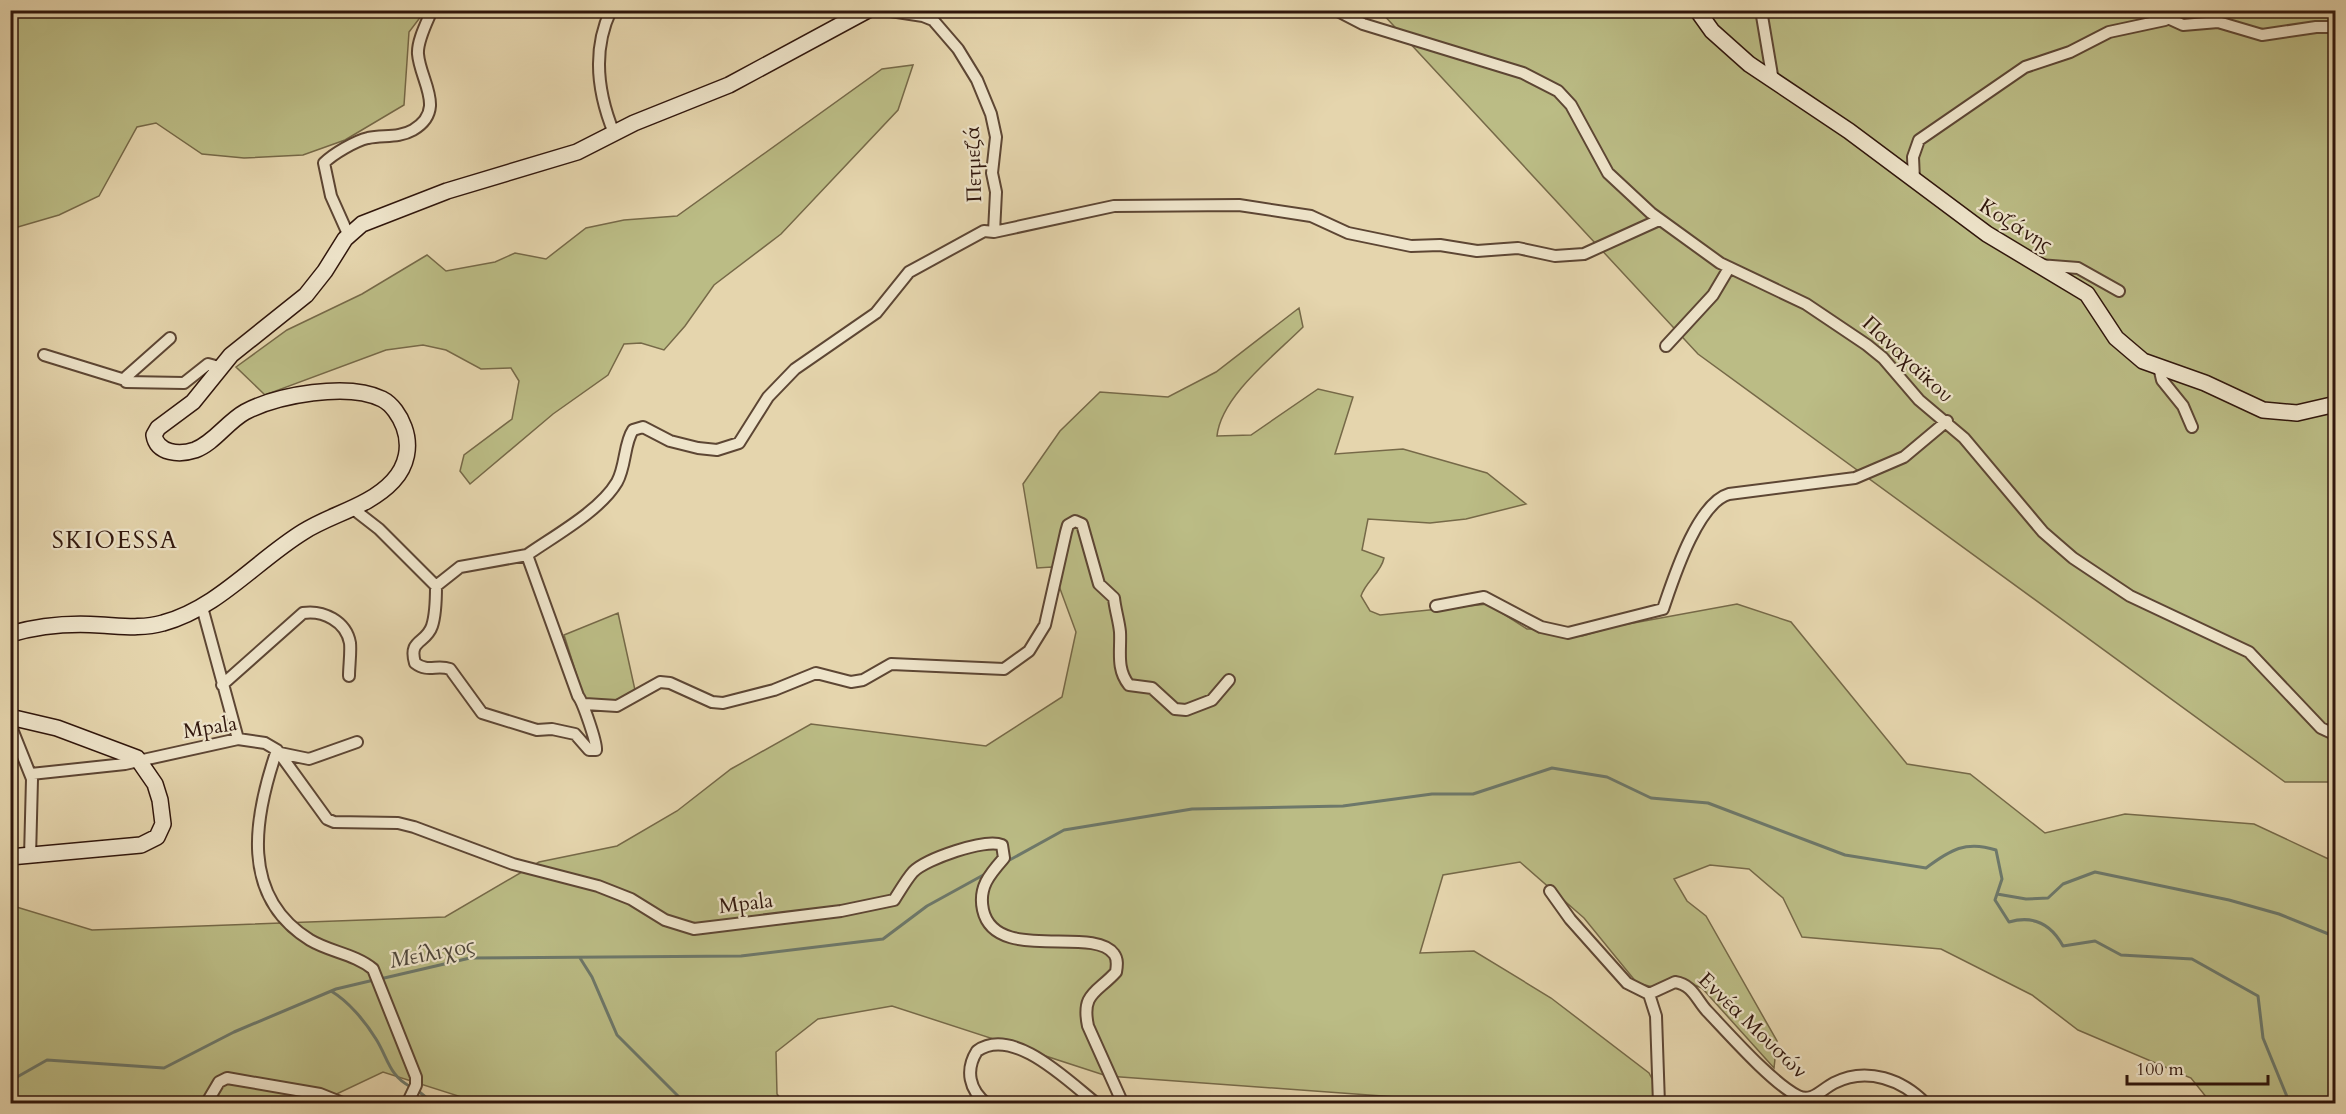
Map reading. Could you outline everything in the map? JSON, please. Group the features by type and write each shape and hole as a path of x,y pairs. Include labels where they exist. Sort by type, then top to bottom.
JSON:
{"street":[{"path":"348,234 331,196 324,163 359,141 409,132 426,118 430,107 430,95 417,53 432,10"},
{"path":"611,10 601,36 599,70 604,106 614,133"},
{"path":"10,634 72,626 148,626 178,619 202,607 300,533 352,508 392,482 406,460 408,445 404,428 389,404 380,398 361,394 305,393 245,412 198,449 180,453 160,447 154,435 158,428 193,402 219,367 257,332 310,290 348,234 370,220 395,210 567,156 614,133 729,85 868,10"},
{"name":"Πετμεζά","path":"884,10 923,16 933,20 958,49 981,88 996,137 992,173 996,192 994,232"},
{"name":"Παναχαϊκου","path":"1336,10 1363,24 1523,73 1552,87 1571,105 1611,177 1659,220 1729,268 1806,304 1840,324 1883,358 1913,394 1947,422 2004,483 2043,532 2073,558 2130,596 2249,652 2320,728 2336,735"},
{"name":"Κοζάνης","path":"1696,10 1712,31 1773,81 1988,234 2087,294 2124,346 2143,360 2276,412 2297,413 2336,404"},
{"path":"1761,10 1773,81"},
{"path":"2150,10 2165,20 2187,26 2218,22 2262,35 2316,27 2336,27"},
{"path":"1914,180 1913,157 1919,140 2004,79 2031,64 2070,52 2109,32 2165,20"},
{"path":"527,555 554,636 578,696 585,704 588,724 597,745 592,752 575,734 552,729 537,730 482,713 450,669 445,667 429,670 415,663 412,652 415,645 428,635 432,626 436,586 460,567 527,555 579,518 612,490 624,466 633,430 643,427 670,441 709,449 727,448 739,443 764,403 786,377 806,360 856,329 876,313 905,275 972,236 984,231 994,232 1114,206 1239,205 1311,216 1348,233 1411,246 1440,245 1477,251 1518,248 1555,256 1584,254 1659,220"},
{"path":"2039,265 2078,268 2119,291"},
{"path":"1666,346 1713,295 1729,268"},
{"path":"125,380 131,370 170,339"},
{"path":"44,355 125,380 129,384 181,384 208,364 219,367"},
{"path":"2159,367 2165,385 2183,405 2192,427"},
{"path":"1436,606 1484,597 1541,627 1568,633 1663,609 1684,550 1718,498 1729,494 1855,478 1904,457 1947,422"},
{"path":"352,508 379,529 436,586"},
{"path":"585,704 617,706 660,682 670,683 712,702 723,703 774,690 816,673 851,682 863,680 891,664 1004,669 1029,651 1045,625 1068,525 1075,521 1082,524 1099,584 1114,598 1114,612 1120,630 1120,666 1123,678 1129,685 1152,688 1175,709 1186,710 1212,700 1229,680"},
{"path":"202,607 238,739"},
{"path":"222,684 303,613 316,611 334,618 350,642 349,676"},
{"path":"10,717 57,728 141,761 155,784 160,800 162,825 157,837 141,845 30,857 10,857"},
{"path":"10,724 31,774 34,793 30,857"},
{"name":"Mpala","path":"31,774 141,761 238,739 265,743 278,752 327,819 334,822 398,823 414,827 513,864 598,886 631,898 665,920 693,929 841,910 894,900 914,871 963,848 997,843 1002,845 1004,858 987,878 982,890 984,915 1003,934 1018,939 1105,947 1114,954 1117,962 1116,972 1091,993 1085,1014 1088,1026 1123,1104"},
{"path":"357,742 309,759 278,752 262,792 257,859 263,885 277,910 310,940 367,964 377,980 413,1066 412,1094"},
{"path":"1550,891 1570,920 1628,983 1649,993 1656,1016 1659,1104"},
{"name":"Εννέα Μουσών","path":"1649,993 1675,982 1692,990 1706,1010 1777,1081 1799,1096 1814,1096 1836,1082 1849,1078 1884,1077 1913,1090 1926,1104"},
{"path":"987,1104 974,1091 969,1070 977,1051 993,1044 1027,1050 1097,1104"},
{"path":"206,1104 219,1082 227,1078 320,1094 345,1104"}],"green space":[{"path":"10,11 425,11 409,32 404,105 345,140 303,155 244,158 202,154 156,123 137,127 99,196 59,215 11,229"},
{"path":"1380,11 2335,11 2335,782 2285,782 1698,354"},
{"path":"913,65 898,110 781,234 714,285 685,326 664,350 641,343 624,344 608,375 553,414 470,484 460,471 464,455 512,419 519,381 511,368 481,369 446,350 423,345 386,350 265,395 236,367 287,330 362,294 427,255 446,271 495,262 515,253 546,259 586,228 624,220 677,216 882,69"},
{"path":"1299,308 1303,327 1239,391 1228,406 1217,436 1251,435 1318,389 1353,397 1335,454 1403,449 1487,473 1526,504 1466,519 1430,523 1368,519 1362,550 1384,558 1361,596 1370,611 1380,615 1488,604 1527,629 1563,629 1582,636 1617,626 1737,604 1791,622 1907,764 1970,774 2045,833 2125,814 2254,824 2335,862 2335,1103 2211,1103 2191,1078 2078,1030 2032,995 1941,949 1802,937 1783,898 1749,869 1710,865 1674,879 1687,901 1706,916 1777,1041 1774,1068 1702,988 1673,977 1653,987 1637,983 1584,918 1520,862 1443,875 1420,953 1474,951 1551,998 1649,1073 1665,1103 1443,1104 1437,1100 1107,1076 892,1006 818,1019 776,1052 777,1094 784,1103 472,1103 471,1100 383,1072 326,1099 336,1103 11,1103 10,905 92,930 445,917 539,862 617,846 677,811 731,769 811,724 986,746 1062,697 1076,632 1052,567 1037,568 1023,484 1060,431 1100,392 1168,397 1216,372"},
{"path":"618,613 635,690 620,703 585,701 564,635"}],"waterway":[{"path":"1006,862 1064,830 1192,809 1343,806 1432,794 1473,794 1552,768 1607,777 1651,798 1708,803 1845,855 1926,868 1959,848 1985,847 1996,850 2002,879 1995,900 2009,922 2026,920 2040,923 2053,932 2063,946 2095,941 2121,955 2192,959 2258,996 2263,1038 2290,1104"},
{"path":"1997,894 2026,899 2048,898 2063,884 2095,872 2229,900 2279,914 2336,937"},
{"name":"Μείλιχος","path":"380,979 470,958 741,956 883,939 927,906 987,873"},
{"path":"580,958 592,977 617,1035 686,1104"},
{"name":"Μείλιχος","path":"10,1081 47,1060 164,1068 234,1032 336,989 374,980"},
{"path":"331,991 344,1000 361,1019 376,1039 393,1072 411,1087"},
{"path":"417,1090 434,1104"}],"district":[{"name":"SKIOESSA","path":"115,540"}]}
